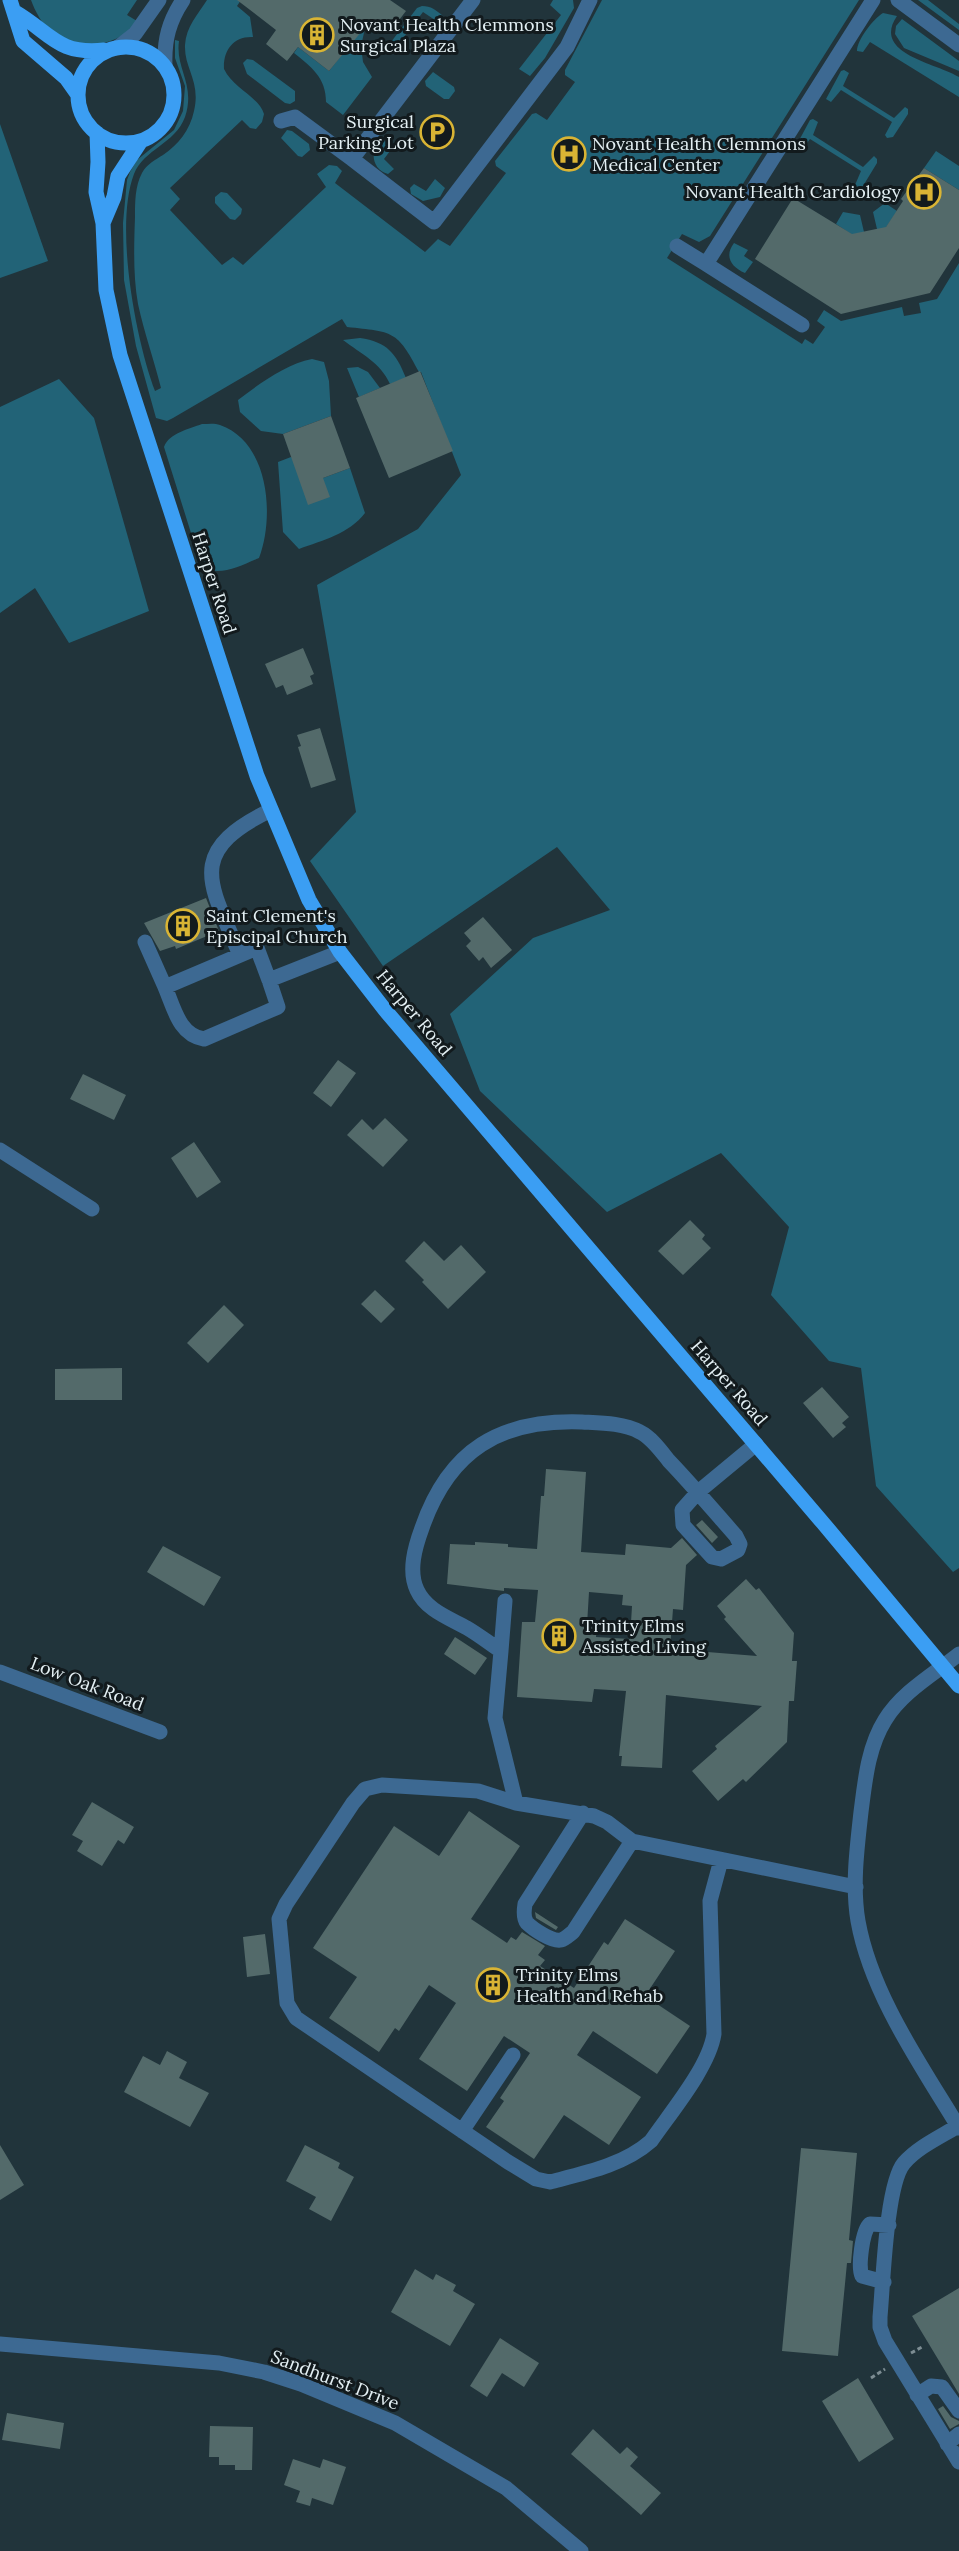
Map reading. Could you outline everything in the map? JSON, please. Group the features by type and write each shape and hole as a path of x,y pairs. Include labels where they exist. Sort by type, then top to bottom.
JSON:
{"main road":[{"path":"12,6 47,36 66,48 86,52 130,46 143,50 165,65 172,79 174,94 172,109 165,123 155,134 141,141 126,143 110,140 97,133 83,116 78,94 66,78 23,41 12,6"},
{"path":"78,94 84,72 99,55 113,49"},
{"name":"Harper Road","path":"97,133 96,192 103,223 106,290 120,355 253,765 309,900 340,952 385,1010 756,1444 959,1686"},
{"name":"Harper Road","path":"103,223 114,196 118,176 141,141"}],"street":[{"path":"113,49 135,34 159,0"},
{"path":"165,65 164,48 167,29 183,0"},
{"path":"352,159 473,0"},
{"path":"281,121 295,117 434,222 567,47 590,0"},
{"path":"706,264 873,0"},
{"path":"898,0 959,45"},
{"path":"677,246 802,325"},
{"path":"240,955 211,882 212,860 220,847 243,825 271,810"},
{"path":"145,942 180,1023 188,1033 204,1039 279,1006 257,948 165,987"},
{"path":"269,980 340,952"},
{"path":"0,1150 92,1209"},
{"path":"501,1651 435,1611 417,1592 413,1575 417,1541 433,1500 453,1467 473,1450 497,1436 535,1425 566,1422 614,1424 641,1432 698,1492 756,1444"},
{"path":"505,1601 495,1718 516,1803"},
{"path":"959,1654 903,1699 885,1720 877,1736 864,1786 855,1871 858,1919 867,1959 885,2002 958,2127 910,2157 900,2168 893,2187 880,2317 882,2334 917,2395 953,2439 959,2462"},
{"name":"Low Oak Road","path":"0,1672 160,1732"},
{"path":"721,1860 710,1901 714,2034 709,2053 651,2141 641,2150 623,2160 559,2180 542,2182 302,2023 292,2013 287,2002 279,1927 282,1913 353,1803 365,1789 382,1785 478,1791 516,1803 583,1813 600,1818 632,1841 856,1887"},
{"path":"583,1813 525,1904 524,1917 527,1923 552,1939 558,1941 573,1932 632,1841"},
{"path":"462,2131 513,2055"},
{"path":"884,2282 862,2276 861,2266 866,2228 870,2224 889,2225"},
{"name":"Sandhurst Drive","path":"0,2344 219,2363 264,2372 301,2384 395,2423 506,2488 581,2551"},
{"path":"917,2395 931,2386 942,2387 959,2411"}],"path":[{"path":"907,2356 922,2347"},
{"path":"871,2378 887,2368"}],"shaded area":[{"path":"31,0 137,0 127,15 137,21 129,30 108,42 85,44 73,42 62,38 45,26"},
{"path":"207,0 241,0 237,6 250,17 253,37 240,39 231,46 225,56 224,69 233,82 257,102 264,114 262,122 256,129 250,128 242,120 170,188 180,199 170,210 222,265 233,257 243,265 326,187 317,174 329,165 337,166 342,171 335,183 425,252 438,239 450,246 506,173 496,166 495,161 532,114 536,113 547,120 575,82 565,75 565,70 602,0 859,0 710,236 699,242 682,234 667,258 802,344 805,339 813,344 825,327 817,321 824,310 841,321 902,307 904,316 921,313 919,303 937,299 959,263 959,1568 953,1572 876,1486 861,1368 829,1361 771,1295 789,1227 721,1153 607,1212 480,1091 450,1014 533,938 610,910 557,847 383,966 310,861 356,812 317,585 418,529 461,475 421,372 405,348 399,341 384,332 347,327 342,319 173,418 167,421 156,418 136,346 124,280 123,223 127,180 137,160 174,130 183,111 185,86 175,58 175,40 179,41 180,60 188,95 185,117 174,134 139,165 128,196 126,223 130,283 135,314 155,391 161,388 140,314 135,283 136,194 144,170 178,142 192,118 196,101 185,45 190,27"},
{"path":"553,0 573,0 574,8 545,58 530,76 519,69 561,15 550,5"},
{"path":"918,0 928,0 959,24 959,30"},
{"path":"422,6 436,10 443,16 443,21 438,22 423,12 397,46 391,42 417,8"},
{"path":"883,13 897,16 891,29 893,40 899,48 910,56 959,77 959,97 870,42 863,52 857,51 866,30"},
{"path":"902,19 959,61 959,71 904,48 895,34 896,26"},
{"path":"366,24 361,46 363,62 372,77 343,115 326,102 320,79 312,68 294,53 298,47 329,71"},
{"path":"247,59 253,60 295,91 295,101 290,104 285,103 247,74 243,63"},
{"path":"841,71 849,73 843,86 894,118 905,107 908,109 908,114 893,137 887,138 885,135 892,122 841,90 831,102 826,99"},
{"path":"433,72 454,87 455,91 449,99 444,99 426,86 425,81"},
{"path":"810,120 818,122 813,135 863,167 874,156 877,159 877,163 863,186 856,187 855,185 861,171 810,139 801,151 795,148"},
{"path":"0,124 48,261 0,278"},
{"path":"287,130 292,131 309,144 310,150 302,157 298,156 281,138"},
{"path":"384,140 393,147 384,159 394,169 388,174 379,169 374,157 377,143"},
{"path":"936,151 959,166 959,190 924,168"},
{"path":"435,179 445,188 440,197 423,201 411,194 410,188 414,184 426,191"},
{"path":"221,192 227,193 242,209 241,214 235,220 230,219 215,203 215,197"},
{"path":"885,203 897,211 885,229 877,229 873,212"},
{"path":"843,212 860,215 864,232 854,236 836,224"},
{"path":"734,243 748,250 744,256 753,262 745,273 736,268 729,257"},
{"path":"360,338 377,342 389,350 406,378 390,384 375,364 343,340"},
{"path":"312,359 324,362 329,381 331,416 283,434 261,431 240,412 238,400 246,394 292,365"},
{"path":"358,367 368,372 380,388 359,397 347,368"},
{"path":"59,379 94,418 149,611 69,643 35,588 0,613 0,407"},
{"path":"202,424 218,424 236,434 249,447 258,463 267,502 267,522 259,558 238,567 217,571 202,568 164,447 170,438"},
{"path":"291,457 323,478 350,468 365,513 343,531 299,549 283,532 278,462"}],"building":[{"name":"Novant Health Clemmons Surgical Plaza","path":"237,0 390,0 406,11 389,33 371,20 329,71 298,47 287,61 266,44 276,30"},
{"path":"924,168 959,190 959,248 930,293 841,314 755,259 793,198 852,234 886,227 903,201 901,199"},
{"path":"420,371 453,451 389,478 356,398"},
{"path":"331,416 350,468 323,478 330,497 308,505 283,434"},
{"path":"303,648 314,674 310,676 313,684 287,695 283,685 276,688 265,664"},
{"path":"320,728 336,780 311,788 298,747 301,746 297,735"},
{"name":"Saint Clement's Episcipal Church","path":"206,898 219,931 176,949 175,946 160,951 144,923"},
{"path":"483,917 512,950 491,968 483,957 479,961 466,946 471,941 464,933"},
{"path":"338,1060 356,1073 331,1107 313,1093"},
{"path":"83,1074 126,1095 114,1120 70,1099"},
{"path":"385,1118 408,1140 383,1167 347,1135 362,1119 373,1130"},
{"path":"194,1142 221,1182 197,1198 171,1158"},
{"path":"690,1220 705,1235 702,1239 711,1248 683,1275 658,1251"},
{"path":"424,1241 444,1261 461,1245 486,1272 448,1309 405,1261"},
{"path":"375,1290 395,1309 381,1323 361,1304"},
{"path":"224,1305 244,1325 208,1363 187,1343"},
{"path":"122,1368 122,1400 55,1400 55,1369"},
{"path":"822,1387 849,1417 842,1423 846,1427 833,1438 803,1403"},
{"name":"Trinity Elms Assisted Living","path":"546,1469 586,1472 581,1552 625,1555 626,1544 671,1548 682,1538 697,1555 686,1565 683,1610 673,1609 670,1649 757,1656 724,1619 726,1617 717,1606 746,1579 756,1590 759,1588 794,1633 792,1661 797,1661 794,1701 789,1701 787,1742 746,1782 743,1779 718,1801 692,1771 717,1749 715,1746 762,1706 666,1695 662,1768 621,1766 622,1756 619,1756 626,1691 594,1689 592,1702 517,1697 522,1622 535,1622 538,1590 504,1588 504,1591 447,1584 450,1544 475,1545 475,1542 537,1549 541,1496 544,1496","holes":["589,1592 623,1595 622,1605 632,1606 630,1639 596,1637 597,1626 587,1625"]},
{"path":"702,1520 718,1537 712,1543 696,1525"},
{"path":"163,1546 221,1577 204,1606 147,1572"},
{"path":"455,1637 487,1658 475,1675 444,1654"},
{"path":"92,1802 134,1827 124,1844 118,1840 102,1866 77,1851 83,1841 72,1835"},
{"name":"Trinity Elms Health and Rehab","path":"469,1811 520,1846 471,1919 507,1943 511,1937 516,1940 522,1932 545,1946 538,1955 545,1960 540,1966 574,1988 604,1942 608,1945 625,1919 675,1951 645,1996 690,2026 657,2074 593,2031 577,2055 641,2097 609,2145 564,2115 534,2159 486,2127 504,2101 500,2098 530,2053 504,2036 467,2091 419,2059 456,2003 429,1985 399,2031 395,2028 379,2052 329,2018 357,1977 313,1948 394,1826 439,1856"},
{"path":"535,1912 558,1927 556,1930 536,1918"},
{"path":"265,1934 270,1974 247,1977 243,1937"},
{"path":"167,2051 187,2062 179,2078 209,2093 190,2127 124,2092 143,2056 160,2065"},
{"path":"0,2145 24,2185 0,2200"},
{"path":"305,2145 340,2163 338,2168 354,2177 331,2221 309,2209 316,2197 286,2181"},
{"path":"801,2148 857,2153 849,2240 853,2241 851,2263 847,2263 838,2356 782,2351"},
{"path":"415,2269 433,2280 436,2274 456,2285 453,2291 475,2304 450,2346 391,2312"},
{"path":"959,2288 959,2394 912,2316"},
{"path":"500,2338 539,2363 524,2387 502,2373 487,2397 470,2386"},
{"path":"858,2378 894,2439 859,2462 822,2401"},
{"path":"943,2406 951,2417 959,2421 959,2424 950,2429 938,2409"},
{"path":"7,2413 64,2423 60,2449 2,2440"},
{"path":"210,2426 253,2427 252,2470 235,2470 235,2465 219,2465 219,2457 209,2457"},
{"path":"593,2429 620,2454 627,2447 638,2457 630,2466 661,2493 641,2515 571,2454"},
{"path":"293,2459 320,2468 323,2459 346,2467 333,2505 312,2498 310,2506 296,2502 300,2491 284,2485"}],"place":[{"name":"Novant Health Clemmons Surgical Plaza","path":"317,35"},
{"name":"Surgical Parking Lot","path":"437,132"},
{"name":"Novant Health Clemmons Medical Center","path":"569,154"},
{"name":"Novant Health Cardiology","path":"924,192"},
{"name":"Saint Clement's Episcipal Church","path":"183,926"},
{"name":"Trinity Elms Assisted Living","path":"559,1636"},
{"name":"Trinity Elms Health and Rehab","path":"493,1985"}]}
